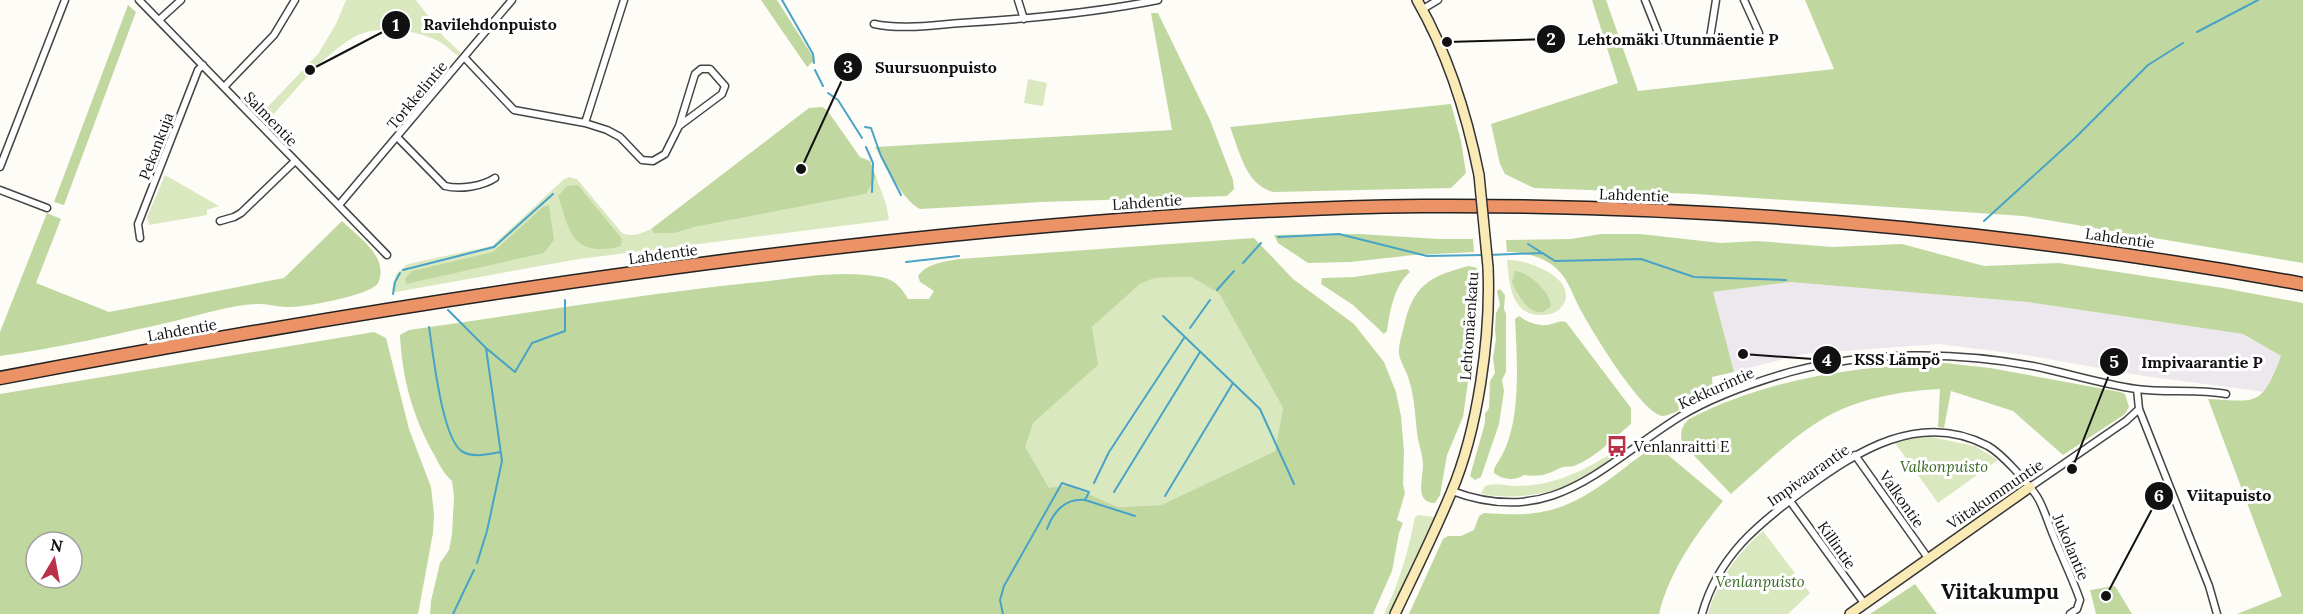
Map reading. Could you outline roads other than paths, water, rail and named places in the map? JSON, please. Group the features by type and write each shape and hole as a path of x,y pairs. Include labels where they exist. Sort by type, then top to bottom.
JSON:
{"highway":[{"name":"Lahdentie","path":"0,378 523,288 771,254 1019,227 1295,209 1418,206 1582,208 1799,218 2060,245 2303,284"}],"street":[{"path":"0,167 64,0"},
{"name":"Salmentie","path":"139,0 387,255"},
{"path":"159,20 181,0"},
{"path":"224,87 274,35 295,0"},
{"name":"Torkkelintie","path":"339,205 512,0"},
{"path":"585,123 624,0"},
{"path":"1018,0 1024,19"},
{"path":"874,24 907,26 1024,19 1079,14 1158,0"},
{"path":"1420,4 1438,0"},
{"path":"1645,0 1661,40"},
{"path":"1710,38 1716,0"},
{"path":"1744,0 1759,33"},
{"name":"Lehtomäenkatu","path":"1395,614 1452,491 1477,404 1488,302 1488,267 1479,175 1459,97 1420,4"},
{"path":"464,57 514,110 585,123 615,133 638,158 648,161 658,159 665,154 679,126 696,71 704,68 713,71 725,86 722,94 679,126"},
{"name":"Pekankuja","path":"140,238 138,224 195,76 203,65"},
{"path":"396,137 445,186 451,188 487,184 495,178"},
{"path":"220,221 234,218 241,213 295,161"},
{"path":"0,190 47,208"},
{"name":"Kekkurintie","path":"1452,491 1481,501 1506,504 1552,496 1588,480 1660,429 1704,403 1766,380 1835,363 1908,356 1993,360 2137,389 2203,390 2226,394"},
{"path":"2137,389 2139,409 2209,586 2217,614"},
{"name":"Viitakummuntie","path":"1850,614 2126,421 2139,409"},
{"name":"Impivaarantie","path":"1702,614 1709,592 1726,561 1756,528 1855,455 1884,441 1910,434 1932,433 1952,435 1988,446 2030,487"},
{"name":"Valkontie","path":"1855,455 1928,558"},
{"name":"Jukolantie","path":"2030,487 2037,496 2080,600 2077,609 2070,614"},
{"name":"Killintie","path":"1790,501 1864,603"}],"waterway":[{"path":"782,0 813,54 814,63"},
{"path":"2197,32 2258,0"},
{"path":"1984,221 2074,139 2148,65 2183,43"},
{"path":"815,70 823,86"},
{"path":"828,93 838,100 862,138"},
{"path":"865,127 871,128 881,156 901,195"},
{"path":"866,147 873,163 872,192"},
{"path":"403,270 494,247 553,194"},
{"path":"1278,237 1339,234 1427,256 1483,255"},
{"path":"1243,263 1261,243"},
{"path":"1528,244 1555,261 1641,259 1694,277 1786,280"},
{"path":"1488,255 1543,253"},
{"path":"906,262 959,256"},
{"path":"1217,290 1234,271"},
{"path":"393,294 395,282 400,273"},
{"path":"448,310 486,348 515,372 532,343 565,331 565,300"},
{"path":"1190,328 1210,300"},
{"path":"1163,316 1233,383 1165,496"},
{"path":"429,327 444,414 456,444 463,452 472,455 500,452"},
{"path":"1094,483 1109,452 1184,338"},
{"path":"477,563 487,531 502,461 486,348"},
{"path":"1114,492 1200,352"},
{"path":"1233,383 1260,409 1294,484"},
{"path":"1003,614 1000,600 1004,586 1062,483 1089,492 1085,500 1071,501 1061,507 1047,529"},
{"path":"1085,500 1135,516"},
{"path":"453,614 474,570"}],"place":[{"name":"Lehtomäki Utunmäentie P","path":"1447,42"},
{"name":"Ravilehdonpuisto","path":"310,70"},
{"name":"Suursuonpuisto","path":"801,169"},
{"name":"KSS Lämpö","path":"1743,354"},
{"name":"Venlanraitti E","path":"1617,446"},
{"name":"Impivaarantie P","path":"2072,469"},
{"name":"Viitapuisto","path":"2106,596"}],"district":[{"name":"Viitakumpu","path":"2000,591"}],"park label":[{"name":"Valkonpuisto","path":"1944,466"},
{"name":"Venlanpuisto","path":"1760,581"}]}
